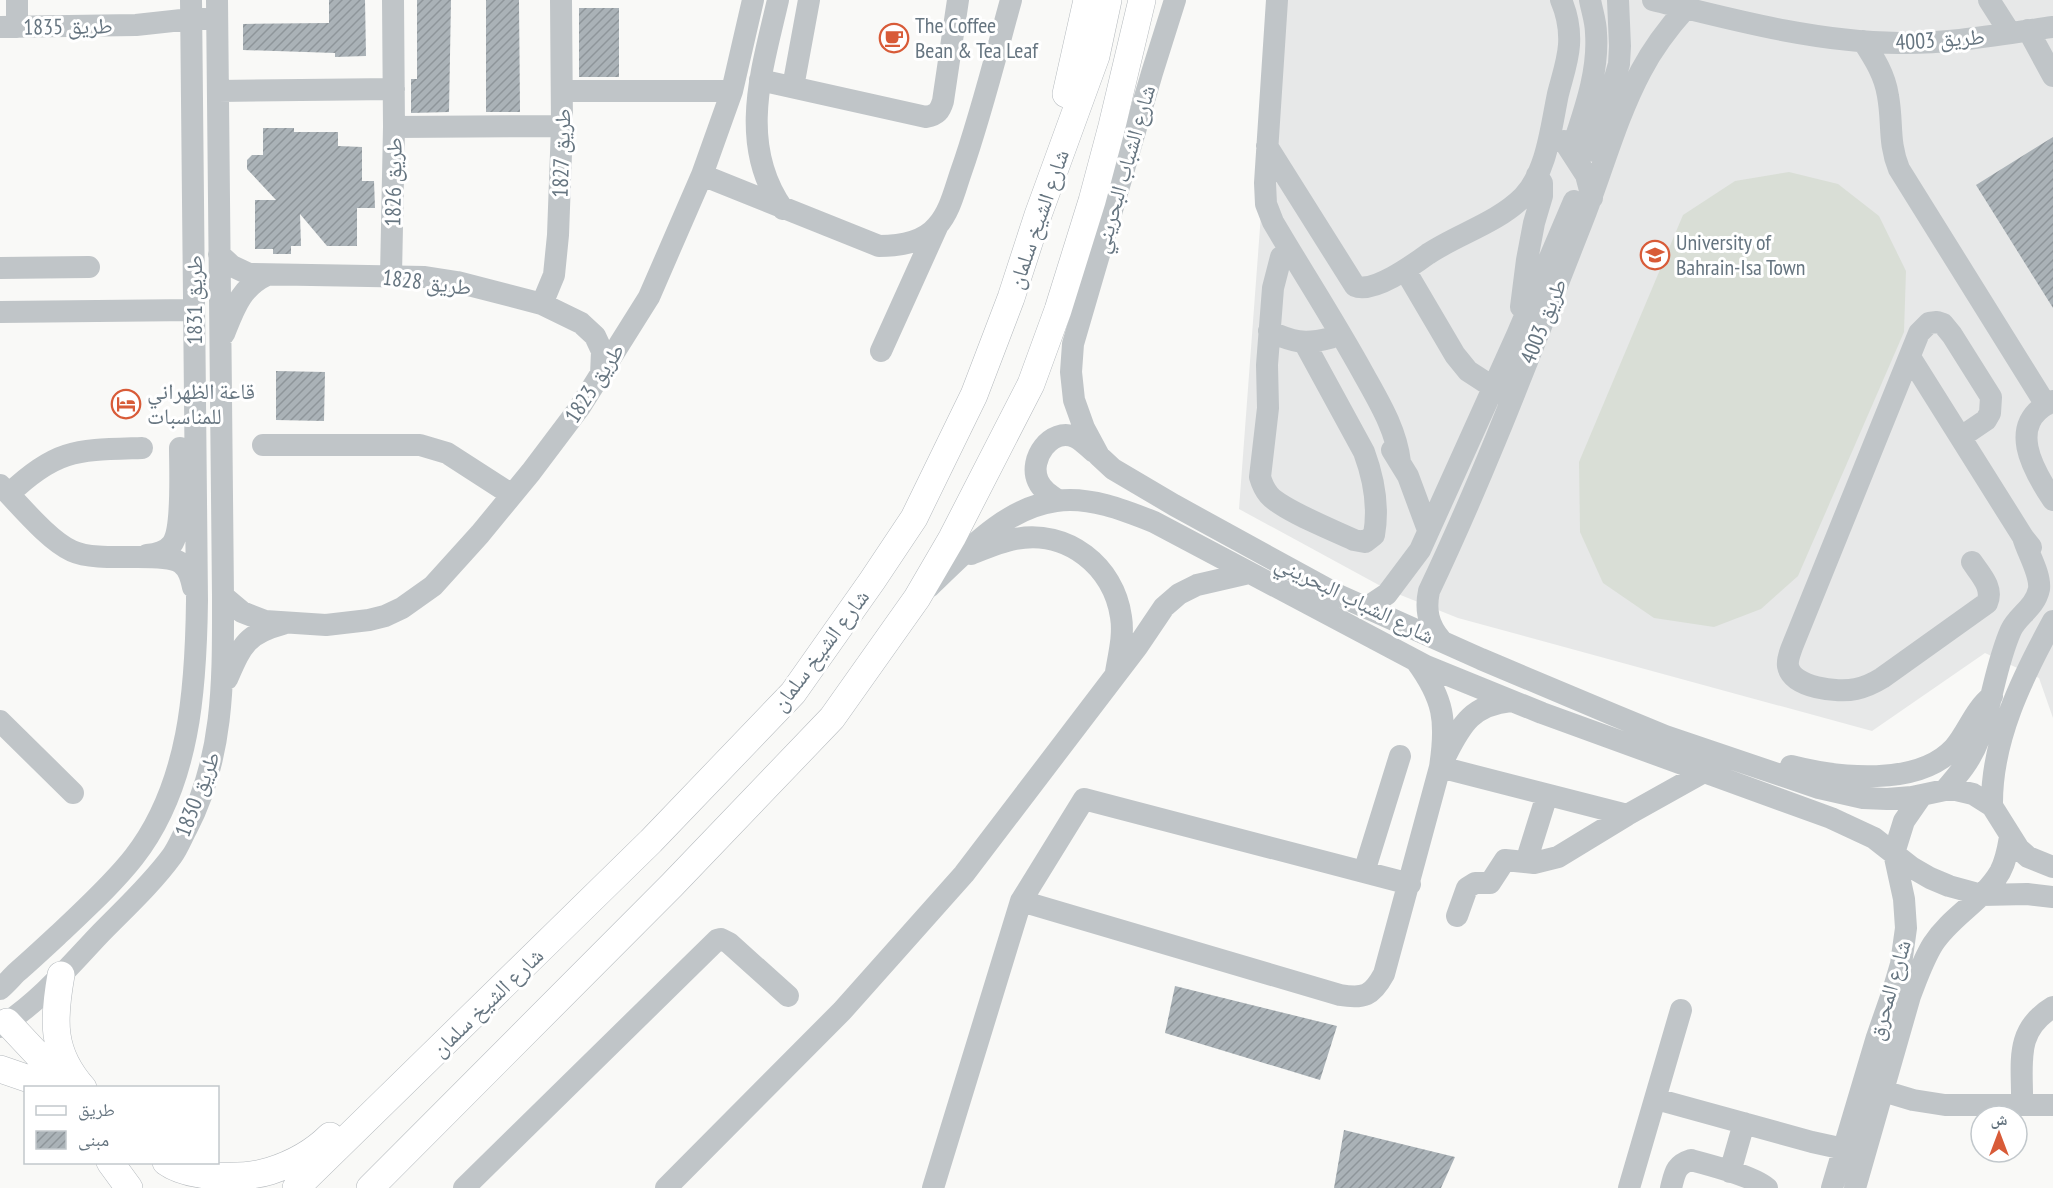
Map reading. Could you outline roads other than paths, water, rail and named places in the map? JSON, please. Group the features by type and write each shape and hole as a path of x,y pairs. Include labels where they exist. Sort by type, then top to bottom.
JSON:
{"main road":[{"path":"1038,215 1087,0"},
{"name":"شارع الشيخ سلمان","path":"296,1188 651,841 793,693 872,581 908,527 974,395 1011,298 1038,215 1096,56 1108,0"},
{"name":"شارع الشيخ سلمان","path":"374,1185 672,885 832,718 917,598 952,538 1031,384 1058,310 1092,201 1142,0"},
{"path":"1112,126 1140,58 1160,0"},
{"path":"168,1164 201,1174 237,1176 269,1171 319,1147 555,922 584,907"},
{"path":"61,975 56,1006 57,1044 64,1061 82,1086"},
{"path":"2,1025 41,1085"},
{"path":"2,1025 67,1086"},
{"path":"0,1069 41,1085"},
{"path":"111,1164 129,1188"}],"street":[{"path":"9,27 17,0"},
{"path":"165,21 173,12 176,0"},
{"name":"طريق 1826","path":"391,275 394,127 393,0"},
{"name":"طريق 1827","path":"542,304 554,275 558,235 562,126 561,0"},
{"name":"طريق 1823","path":"224,596 232,605 253,617 285,624 326,625 369,620 402,608 433,586 480,534 580,407 649,297 702,175 732,92 753,0"},
{"path":"778,0 756,107 758,140 765,176 772,194 783,209"},
{"path":"793,87 809,0"},
{"path":"760,80 926,117 935,115 941,109 943,101 958,0"},
{"path":"881,351 950,202 977,126 1011,0"},
{"name":"شارع الشباب البحريني","path":"1175,0 1073,344 1071,372 1074,400 1084,428 1099,456 1113,469 1201,521 1338,595 1491,664 1665,736 1846,796 1887,799 1956,790 1973,794 1992,806"},
{"path":"1277,0 1265,183 1266,204 1284,251 1400,462 1413,490 1424,540 1443,561"},
{"path":"1267,146 1355,286 1368,288 1406,270 1434,251 1507,211 1523,197 1537,175 1548,142 1569,45 1567,19 1561,0"},
{"path":"1571,152 1588,100 1596,64 1596,32 1590,0"},
{"name":"طريق 4003","path":"1364,606 1380,600 1387,594 1424,540 1517,335 1586,175 1618,64 1620,46 1618,0"},
{"path":"1630,0 1633,88"},
{"name":"طريق 4003","path":"1653,0 1774,29 1863,41 1932,42 2053,27"},
{"path":"1989,0 2019,32 2053,76"},
{"name":"طريق 4003","path":"1441,640 1430,622 1427,601 1429,591 1512,399 1633,88 1657,45 1686,8"},
{"name":"طريق 1835","path":"9,27 136,25 165,21 191,9 217,10"},
{"name":"طريق 1831","path":"191,9 197,600"},
{"name":"طريق 1831","path":"217,10 224,596"},
{"name":"طريق 1835","path":"136,25 161,30 173,37 192,61"},
{"path":"1863,41 1885,83 1890,106 1891,142 1899,169 2049,403 2030,423 2027,445 2034,470 2053,500"},
{"path":"218,91 394,88"},
{"path":"562,91 732,92"},
{"path":"1552,122 1586,175 1592,198"},
{"path":"394,127 562,126"},
{"path":"702,175 879,246 896,246 912,242 926,236 938,226"},
{"path":"1517,335 1527,260 1542,196 1542,183 1537,175"},
{"path":"1284,251 1273,288 1267,365 1268,408 1260,477 1270,496 1282,505 1354,540 1365,542 1374,535 1376,521 1369,465 1365,452 1304,342"},
{"path":"1284,251 1342,334 1383,409 1397,442 1400,462"},
{"name":"طريق 1828","path":"219,254 225,261 249,274 425,277 457,282 542,304 581,323 590,330 602,351 601,375"},
{"path":"0,268 89,267"},
{"path":"1406,270 1455,355 1468,371 1512,399"},
{"path":"220,344 237,301 243,292 258,279 267,275"},
{"path":"0,312 194,310"},
{"name":"طريق 1828","path":"581,323 607,327 633,321"},
{"path":"1961,437 1986,420 1990,413 1992,405 1988,389 1943,324 1929,322 1923,327 1910,357 1792,647 1788,665 1791,674 1798,680 1814,686 1840,690 1869,685 1882,678 1987,603 1990,592 1972,562"},
{"path":"1269,331 1287,340 1304,342 1330,338"},
{"path":"1910,357 2023,537 2042,560 2053,581"},
{"path":"124,558 156,554 173,543 178,531 181,426 184,413 195,392"},
{"path":"1058,500 1046,492 1038,480 1035,466 1040,452 1050,441 1063,435 1076,438 1099,456"},
{"path":"263,445 420,445 447,453 512,495"},
{"path":"142,448 90,450 61,456 4,490 48,533 72,551 94,556 169,558 180,562 190,576 197,600"},
{"name":"شارع الشباب البحريني","path":"917,598 990,531 1013,516 1041,504 1058,500 1119,508 1145,518 1416,661 1511,701 1831,818 1874,838 1930,878 1949,886 1982,895 2027,894 2053,897"},
{"path":"1945,790 1963,770 1977,743 2011,629 2030,609 2039,590 2039,579 2023,537"},
{"path":"959,559 990,546 1017,539 1041,539 1068,544 1082,552 1101,570 1113,591 1121,616 1122,639 1115,676"},
{"path":"666,1188 842,1011 964,874 1115,676 1164,607 1179,594 1197,585 1249,573"},
{"name":"طريق 1830","path":"2,1025 35,1001 153,879 173,855 193,817 209,774 218,735 223,688 224,596"},
{"name":"طريق 1830","path":"0,989 86,909 134,858 151,832 180,763 188,730 194,693 197,600"},
{"path":"2011,629 2040,619 2053,609"},
{"path":"2053,621 2047,640 2027,669 2006,723 1996,756 1992,784 1992,806 2010,837 2028,857 2053,867"},
{"name":"طريق 1823","path":"223,688 236,658 248,640 266,628 285,624"},
{"path":"2011,629 2047,640"},
{"path":"1020,901 1340,995 1356,998 1376,989 1384,974 1410,884 1440,767 1445,737 1440,704 1434,689 1416,661"},
{"path":"1993,689 2020,691"},
{"path":"1665,736 1825,773 1879,775 1909,773 1925,768 1948,754 1993,689"},
{"path":"1440,767 1460,727 1468,718 1488,705 1511,701"},
{"path":"2,725 73,793"},
{"path":"1365,872 1400,756"},
{"path":"1440,767 1627,815"},
{"path":"1457,916 1464,892 1471,884 1490,883 1505,860 1543,863 1558,857 1704,772"},
{"path":"1526,862 1547,795"},
{"name":"شارع المحرق","path":"1832,1188 1900,964 1906,928 1904,900 1894,853 1904,821 1922,795"},
{"path":"933,1188 1020,901 1084,799 1410,884"},
{"name":"شارع المحرق","path":"1855,1188 1910,996 1922,965 1934,943 1961,912 1982,895 2000,873 2007,857 2010,837"},
{"path":"464,1188 717,940 722,939 729,943 788,996"},
{"path":"2022,1104 2024,1043 2029,1028 2039,1016 2053,1007"},
{"path":"1629,1188 1681,1010"},
{"path":"1883,1091 1913,1100 1945,1105 1969,1105"},
{"path":"1656,1099 1844,1149"},
{"path":"2029,1105 2053,1105"},
{"path":"1730,1172 1744,1123"},
{"path":"1671,1188 1676,1170 1682,1163 1691,1160 1761,1183 1767,1188"}],"place":[{"name":"The Coffee Bean & Tea Leaf","path":"894,38"},
{"name":"University of Bahrain-Isa Town","path":"1655,255"},
{"name":"قاعة الظهراني للمناسبات","path":"126,404"}]}
